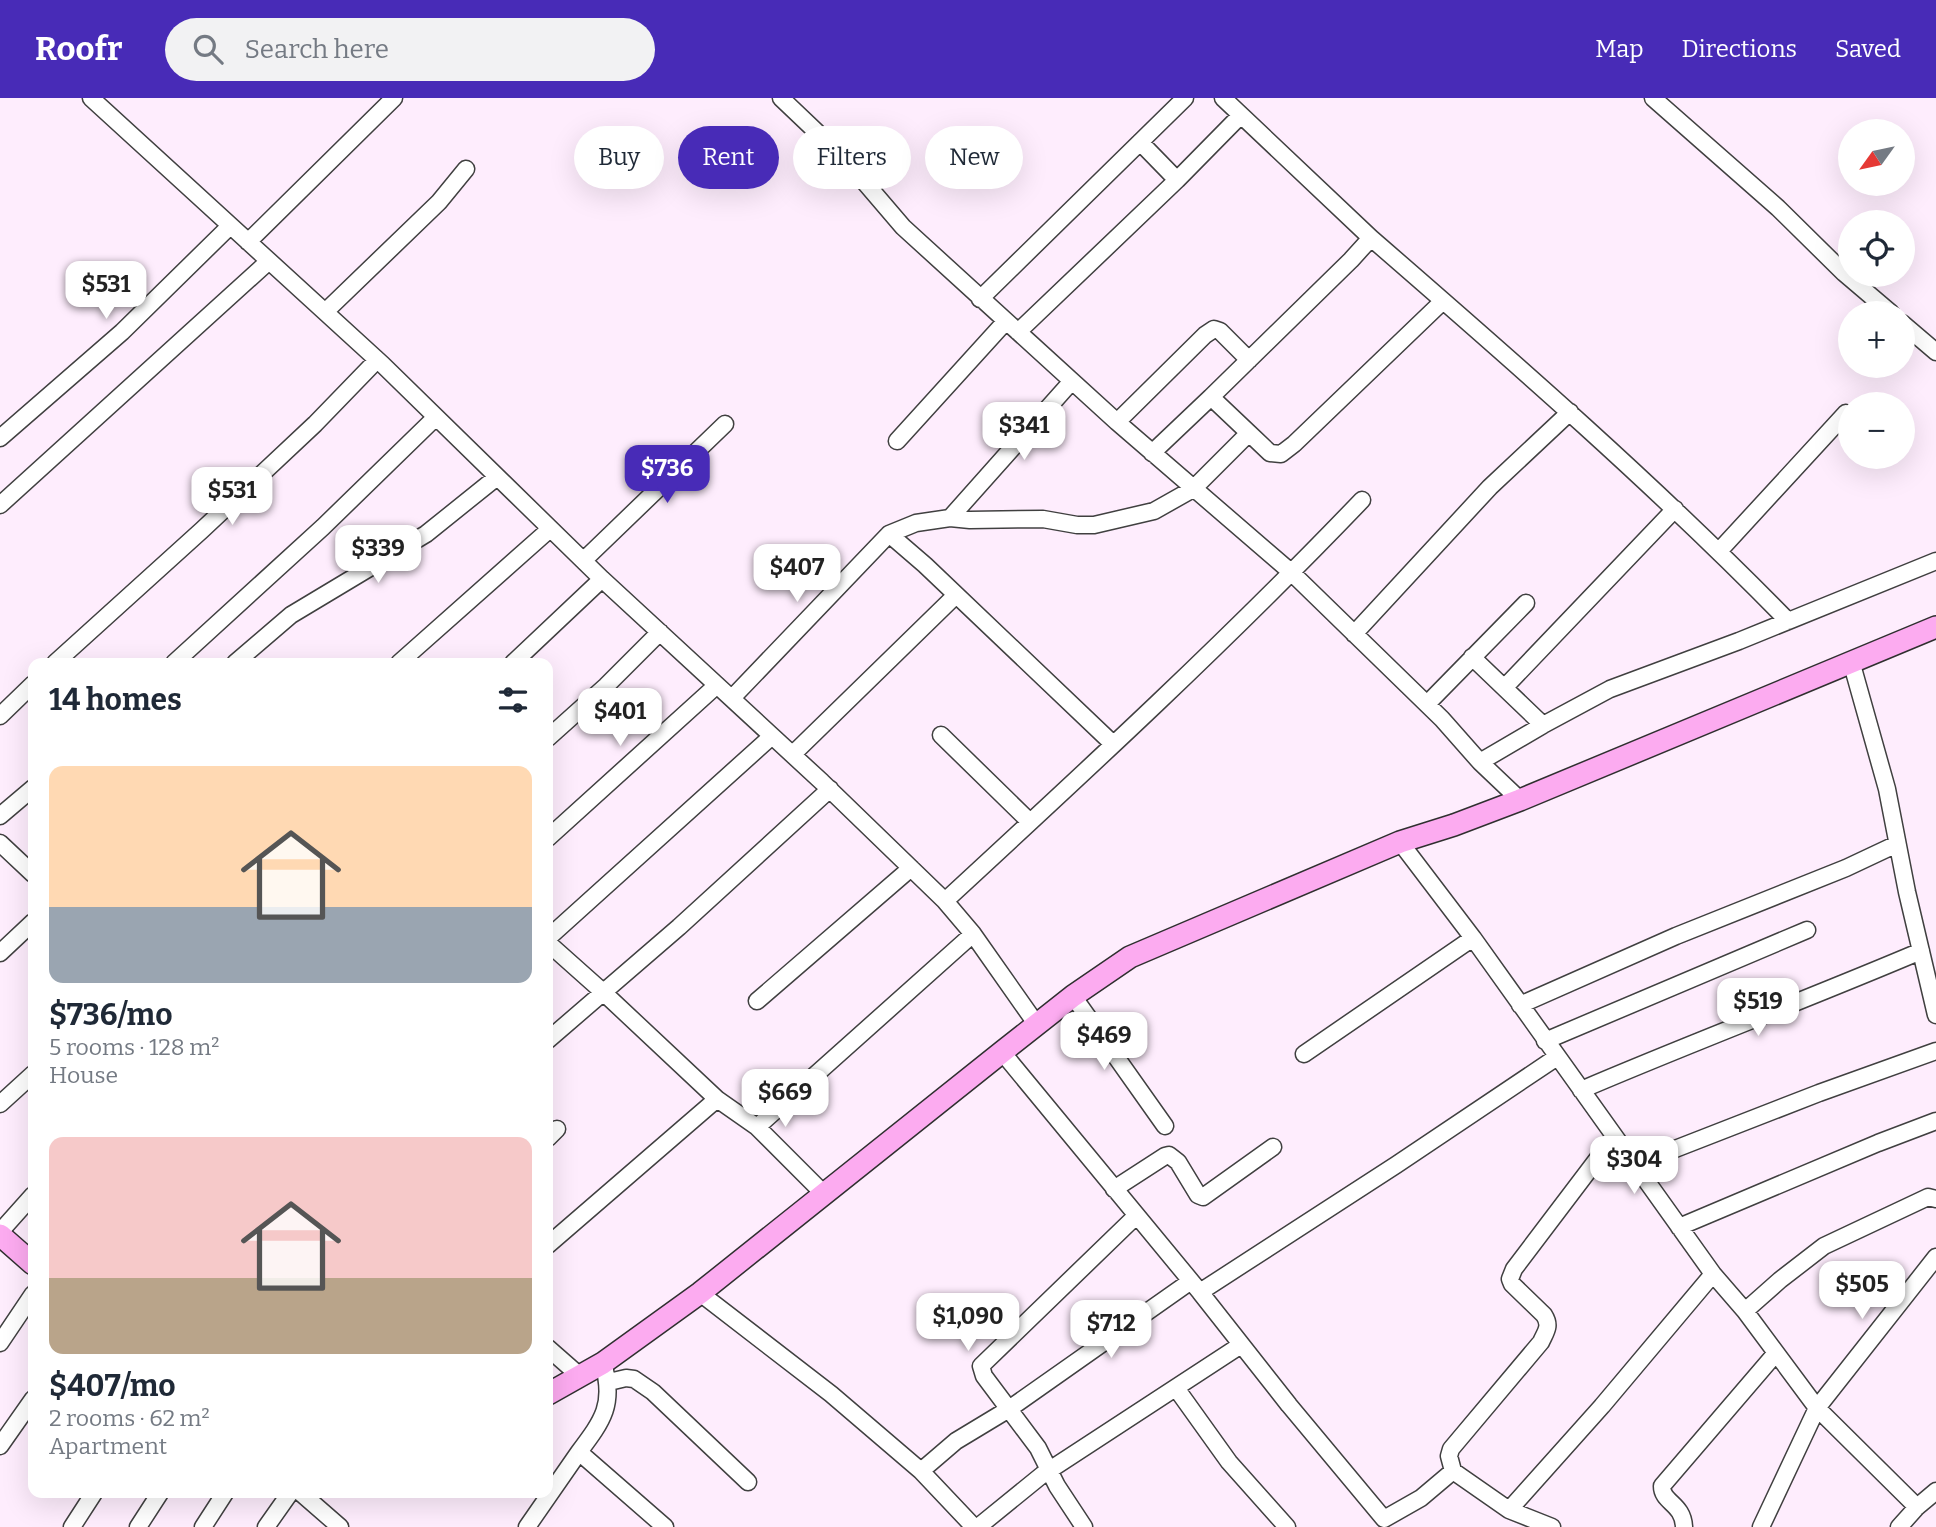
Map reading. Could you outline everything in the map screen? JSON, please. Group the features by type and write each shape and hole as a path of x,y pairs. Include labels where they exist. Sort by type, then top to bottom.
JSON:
{"main road":[{"path":"553,1391 581,1377 606,1372 700,1293 1073,996 1137,954 1400,842 1520,800 1936,627"},
{"path":"0,1234 28,1259"}],"street":[{"path":"91,98 377,360 550,529 793,754 945,901 973,934 1037,1025"},
{"path":"248,242 394,98"},
{"path":"781,98 844,158 903,227 1116,422 1292,573 1427,704 1480,762 1520,800"},
{"path":"980,299 1185,98"},
{"path":"1223,98 1371,238 1570,412 1675,509 1788,621"},
{"path":"1653,98 1778,208 1877,301"},
{"path":"897,441 1012,326 1177,180 1241,115"},
{"path":"1140,142 1177,180"},
{"path":"324,312 439,202 466,169"},
{"path":"0,438 122,332 230,226"},
{"path":"1152,453 1371,238"},
{"path":"0,505 268,261"},
{"path":"1211,397 1270,453 1281,454 1443,301"},
{"path":"1116,422 1214,329 1220,331 1249,360"},
{"path":"1915,334 1936,352"},
{"path":"61,658 315,424 377,360"},
{"path":"950,518 1072,381"},
{"path":"1354,634 1490,487 1570,412"},
{"path":"179,658 323,527 436,417"},
{"path":"1720,551 1838,422"},
{"path":"584,560 725,424"},
{"path":"732,698 889,534 916,523 950,518 1042,519 1094,526 1154,511 1192,489 1249,433"},
{"path":"241,658 291,615 426,534 497,477"},
{"path":"945,901 1292,573 1362,500"},
{"path":"1505,687 1675,509"},
{"path":"405,658 550,529"},
{"path":"889,534 1113,744"},
{"path":"1480,762 1543,724 1610,689 1936,561"},
{"path":"518,658 603,579"},
{"path":"793,754 956,595"},
{"path":"1427,704 1526,603"},
{"path":"553,734 660,632"},
{"path":"1472,657 1543,724"},
{"path":"1851,661 1887,789 1936,1015"},
{"path":"553,833 717,685"},
{"path":"0,716 28,689"},
{"path":"941,735 1030,822"},
{"path":"553,936 772,736"},
{"path":"553,1036 679,927 830,789"},
{"path":"0,816 28,792"},
{"path":"1400,842 1713,1274 1745,1311 1817,1408 1917,1507"},
{"path":"0,843 28,869"},
{"path":"1520,1005 1676,936 1897,845"},
{"path":"757,1001 911,868"},
{"path":"0,953 28,927"},
{"path":"1545,1041 1807,930"},
{"path":"757,1127 973,934"},
{"path":"1304,1055 1472,938"},
{"path":"553,946 717,1099 757,1127 824,1194"},
{"path":"1581,1090 1921,951"},
{"path":"1073,996 1166,1126"},
{"path":"1634,1165 1936,1051"},
{"path":"1002,1052 1196,1287 1379,1523 1421,1498 1453,1471"},
{"path":"921,1471 956,1441 1196,1287 1396,1165 1557,1057"},
{"path":"0,1104 28,1079"},
{"path":"553,1240 717,1099"},
{"path":"1679,1227 1936,1121"},
{"path":"1551,1527 1508,1510 1453,1471 1449,1457 1451,1449 1541,1342 1548,1321 1510,1279 1514,1269 1614,1137"},
{"path":"1114,1189 1168,1155 1178,1162 1198,1195 1203,1197 1273,1147"},
{"path":"1745,1311 1780,1279 1824,1246 1928,1197 1936,1199"},
{"path":"0,1234 28,1201"},
{"path":"1084,1527 1057,1486 1038,1448 984,1376 981,1366 1136,1216"},
{"path":"1761,1527 1817,1408 1936,1257"},
{"path":"1508,1510 1602,1406 1713,1274"},
{"path":"700,1293 831,1394 921,1471 976,1527 1050,1470 1241,1345"},
{"path":"0,1343 28,1301"},
{"path":"553,1352 581,1377"},
{"path":"1684,1527 1684,1517 1664,1495 1662,1486 1776,1353"},
{"path":"553,1490 595,1431 606,1410 606,1372 634,1379 653,1392 748,1482"},
{"path":"1176,1388 1229,1462 1287,1527"},
{"path":"0,1446 28,1406"},
{"path":"579,1452 665,1527"},
{"path":"1899,1527 1936,1491"},
{"path":"72,1527 91,1498"},
{"path":"138,1527 157,1498"},
{"path":"202,1527 222,1498"},
{"path":"266,1527 286,1498"},
{"path":"307,1498 338,1526"},
{"path":"527,1527 547,1498"}]}
